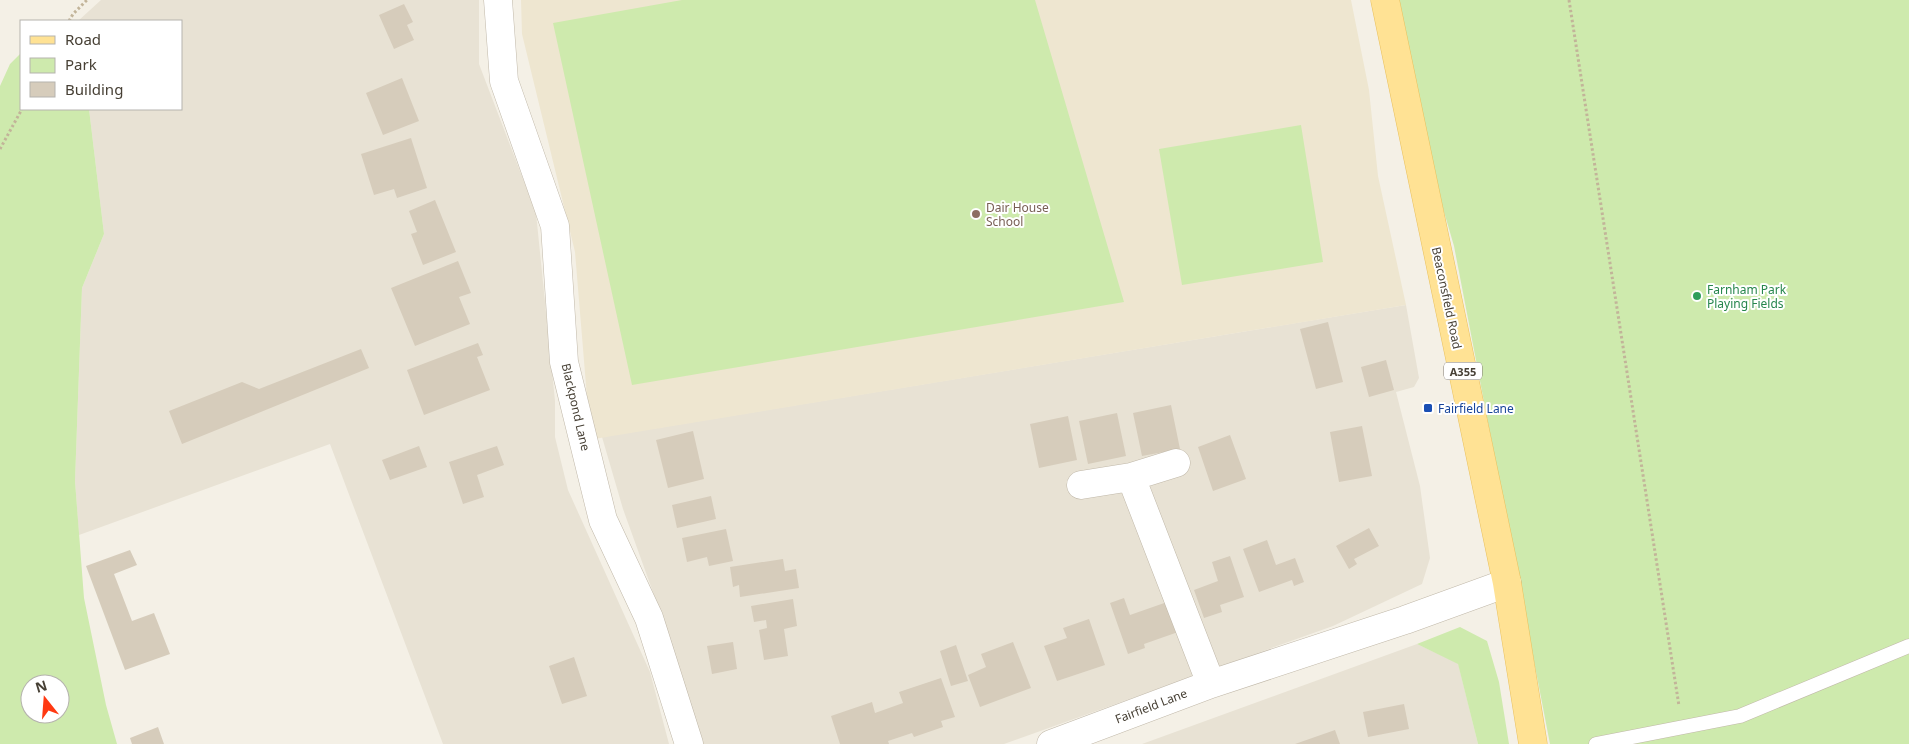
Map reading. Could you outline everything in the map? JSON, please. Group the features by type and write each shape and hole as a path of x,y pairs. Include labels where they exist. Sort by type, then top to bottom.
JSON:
{"main road":[{"name":"Beaconsfield Road","path":"1385,0 1507,583 1533,744"}],"street":[{"name":"Blackpond Lane","path":"498,0 504,82 555,226 564,362 603,520 649,618 689,744"},
{"path":"1081,485 1131,477 1176,463"},
{"path":"1131,477 1211,684"},
{"name":"Fairfield Lane","path":"1051,744 1211,684 1405,620 1507,583"}],"lane":[{"path":"1596,744 1740,716 1909,646"}],"path":[{"path":"70,20 87,0"},
{"path":"1569,0 1683,727"},
{"path":"0,149 21,110"}],"shaded area":[{"path":"101,0 479,0 479,64 536,213 555,401 555,437 568,490 650,672 669,744 443,744 330,444 79,535 75,481 82,288 104,234 89,110 182,110 182,20 79,20"},
{"name":"Dair House School","path":"521,0 1351,0 1369,90 1378,176 1406,305 594,439 593,421 587,397 575,252 522,34"},
{"path":"1406,305 1419,378 1414,387 1396,392 1420,486 1430,558 1422,584 1333,626 1004,744 698,744 670,658 676,656 623,509 602,437"},
{"path":"1417,644 1458,663 1478,744 1142,744"}],"green space":[{"path":"682,0 1035,0 1124,302 632,385 553,23"},
{"name":"Farnham Park Playing Fields","path":"1394,0 1909,0 1909,744 1550,744 1454,246 1416,116"},
{"path":"20,54 20,110 89,110 104,234 82,288 75,481 84,598 106,705 117,744 0,744 0,86 10,64"},
{"path":"1301,125 1323,262 1182,285 1159,149"},
{"path":"1460,627 1487,641 1499,682 1509,744 1478,744 1458,664 1417,644"}],"building":[{"path":"404,4 413,22 407,25 414,40 394,49 379,15"},
{"path":"402,78 419,121 383,135 366,93"},
{"path":"411,138 427,188 397,198 394,189 374,195 361,154"},
{"path":"435,200 456,252 423,265 411,234 417,232 409,211"},
{"path":"458,261 471,293 459,297 470,324 415,346 391,288"},
{"path":"1328,322 1343,382 1316,389 1300,329"},
{"path":"478,343 483,355 477,357 490,390 424,415 407,370"},
{"path":"361,349 369,368 182,444 169,411 242,382 259,389"},
{"path":"1386,360 1394,390 1369,397 1361,367"},
{"path":"1171,405 1180,449 1142,456 1133,413"},
{"path":"1117,413 1126,456 1088,464 1079,421"},
{"path":"1068,416 1077,460 1039,468 1030,424"},
{"path":"1362,426 1372,476 1339,482 1330,432"},
{"path":"693,431 704,479 668,488 656,440"},
{"path":"1230,435 1246,479 1213,491 1198,447"},
{"path":"419,446 427,467 390,480 382,460"},
{"path":"497,446 504,465 477,475 484,497 463,504 449,462"},
{"path":"711,496 716,519 677,528 672,505"},
{"path":"1369,528 1379,546 1354,559 1357,564 1349,569 1336,546"},
{"path":"726,529 733,561 709,566 707,557 687,562 682,538"},
{"path":"1267,540 1276,565 1295,558 1304,582 1294,586 1292,580 1259,592 1243,549"},
{"path":"130,550 137,565 114,574 132,621 154,613 170,654 125,670 86,566"},
{"path":"1230,556 1244,597 1220,605 1222,612 1204,618 1194,590 1218,581 1212,562"},
{"path":"783,559 785,571 796,569 799,588 740,597 739,585 733,587 730,567"},
{"path":"1124,598 1130,615 1170,601 1181,631 1144,644 1145,648 1128,654 1110,603"},
{"path":"793,599 797,626 784,629 788,656 764,660 759,630 767,628 766,620 754,622 751,606"},
{"path":"1089,619 1105,665 1057,681 1044,646 1067,638 1063,628"},
{"path":"733,642 737,669 712,674 707,646"},
{"path":"1013,642 1031,688 980,707 968,675 986,667 981,654"},
{"path":"956,645 968,681 951,686 940,651"},
{"path":"574,657 587,696 562,704 549,666"},
{"path":"941,678 955,717 941,721 943,727 914,737 912,733 888,741 889,744 840,744 831,716 872,702 875,713 903,703 899,692"},
{"path":"1404,704 1409,729 1368,737 1363,712"},
{"path":"158,727 164,744 132,744 130,738"},
{"path":"1335,730 1340,744 1295,744"}],"place":[{"name":"Dair House School","path":"976,214"},
{"name":"Farnham Park Playing Fields","path":"1697,296"},
{"name":"Fairfield Lane","path":"1428,408"}]}
